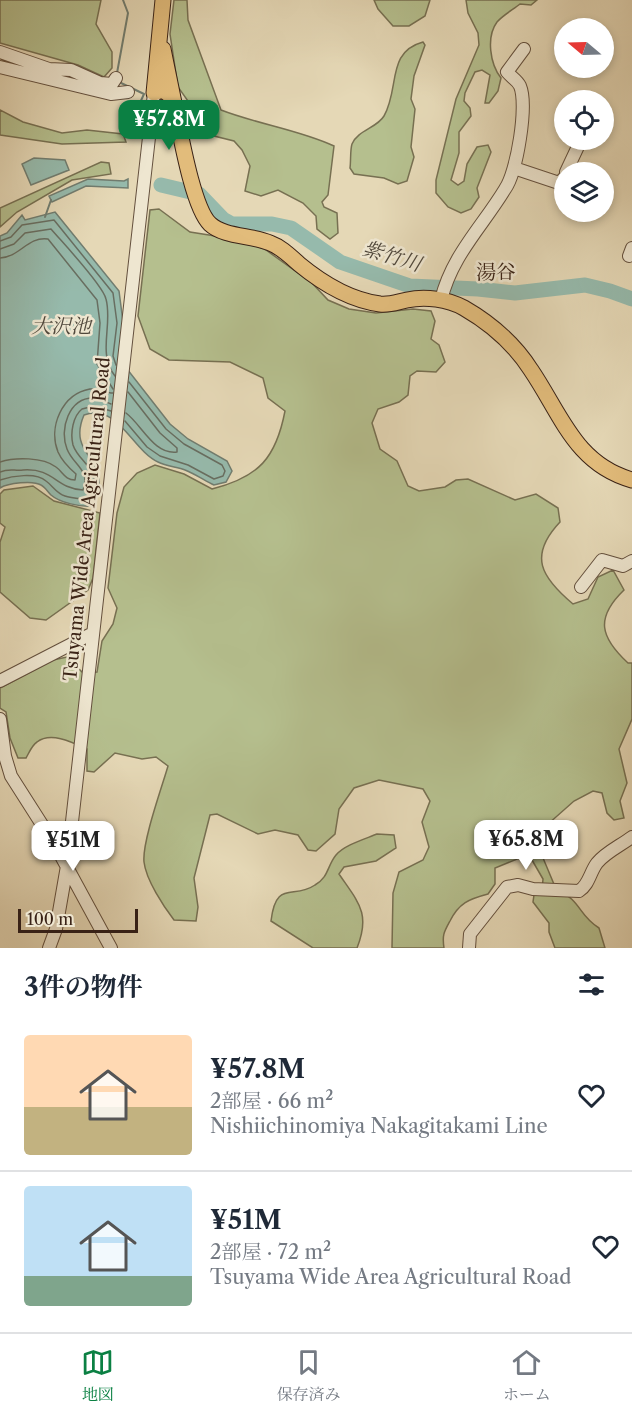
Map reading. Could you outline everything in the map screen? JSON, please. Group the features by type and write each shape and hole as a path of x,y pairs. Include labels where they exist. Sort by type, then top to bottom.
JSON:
{"main road":[{"path":"163,0 153,93 163,90 173,98"},
{"path":"159,37 195,194 203,216 214,227 277,246 310,272 352,297 381,304 444,291 500,335 528,366 581,449 596,464 610,473 632,480"}],"street":[{"path":"444,291 466,243 506,189 514,168 520,140 521,89 507,72 524,49"},
{"path":"0,52 49,69 71,70 100,83 112,84 116,78"},
{"path":"0,67 111,94 128,92"},
{"name":"Tsuyama Wide Area Agricultural Road","path":"49,948 67,866 153,93"},
{"path":"514,168 554,182"},
{"path":"581,587 602,560 623,566 632,561"},
{"path":"0,681 93,633"},
{"path":"0,719 5,756 11,776 55,845 111,948"},
{"path":"469,948 470,934 507,887 518,885 533,889 579,891 584,888 591,871 603,857 632,837"},
{"path":"55,845 64,845 70,839"},
{"path":"63,891 71,887 79,891"}],"green space":[{"path":"0,0 101,0 96,24 112,52 112,68 104,77 78,65 0,43"},
{"path":"174,0 187,0 188,20 221,110 334,146 328,195 322,202 324,207 337,213 338,233 330,239 317,229 316,216 303,203 278,190 261,196 245,191 250,166 242,150 234,141 210,135 198,126 188,101 178,87 170,34"},
{"path":"374,0 430,0 425,16 409,26 393,26 378,9"},
{"path":"466,0 537,0 531,5 520,4 499,19 494,28 491,35 492,58 501,78 498,91 489,103 485,103 490,75 482,70 475,72 465,93 464,101 470,108 471,116 459,132 459,153 451,180 458,185 464,181 467,164 477,147 488,145 491,152 477,188 479,197 471,209 461,213 448,207 436,193 436,180 456,99 479,45 478,33 468,13"},
{"path":"423,42 425,45 414,76 411,99 415,109 411,147 414,157 407,181 398,184 384,178 354,174 350,168 352,144 359,135 384,116 389,105 399,62 411,47"},
{"path":"0,110 23,122 62,133 87,130 123,134 126,142 62,144 0,135"},
{"path":"101,162 109,163 111,174 72,180 17,212 0,227 0,208"},
{"path":"159,209 190,232 247,241 266,250 312,283 328,300 349,309 376,313 413,309 431,311 435,321 431,339 439,345 445,362 436,372 417,371 410,376 408,395 399,402 378,409 372,423 380,449 397,461 408,486 419,491 445,487 456,480 468,479 515,500 536,494 558,508 560,522 544,545 542,566 553,585 573,604 588,599 598,577 613,570 624,590 608,610 605,627 611,645 628,663 632,663 632,719 619,749 627,783 620,801 624,818 614,820 607,813 602,793 593,791 574,801 539,832 538,846 556,889 571,898 587,918 599,928 605,948 555,948 549,932 549,923 533,902 534,895 542,891 543,879 532,860 522,857 495,868 495,884 488,894 470,900 457,910 445,931 444,948 392,948 393,893 399,872 423,860 429,847 422,822 430,801 423,789 379,780 354,788 339,809 335,834 316,851 308,850 298,835 275,830 258,834 217,814 210,815 194,878 198,907 196,921 174,920 152,885 144,862 149,828 168,766 156,757 142,759 115,753 94,772 87,771 87,749 56,738 37,742 26,758 18,758 10,738 6,712 0,708 0,688 53,660 67,657 83,673 97,672 102,641 113,624 117,608 108,588 117,513 124,487 137,473 155,465 184,474 212,489 228,484 242,478 263,463 281,427 285,411 268,398 263,378 230,362 169,360 150,349 138,316 150,210"},
{"path":"33,486 54,501 100,513 93,578 88,590 46,620 30,618 0,592 0,542 5,527 0,523 0,494 4,490"},
{"path":"377,834 394,835 396,848 376,861 344,867 339,874 360,908 363,926 357,948 313,948 271,921 273,908 281,895 307,889 320,882 340,851"}],"water":[{"path":"34,158 65,160 69,170 31,185 22,164"},
{"path":"88,179 124,181 128,179 128,188 86,186 52,202 49,196"},
{"name":"大沢池","path":"55,212 119,291 123,322 120,360 170,424 188,439 227,461 232,471 226,482 214,485 185,470 158,462 140,448 116,421 96,413 84,415 80,430 81,441 99,478 98,490 92,506 60,500 37,483 20,483 0,488 0,236 7,233 22,215 25,220"}],"waterway":[{"path":"117,73 128,13 123,0"},
{"path":"119,82 144,94 129,127 134,135"},
{"name":"紫竹川","path":"161,185 199,194 223,219 232,224 272,224 291,228 340,262 410,286 515,293 585,285 632,299"},
{"path":"45,217 51,200"}],"district":[{"name":"湯谷","path":"496,272"}]}
